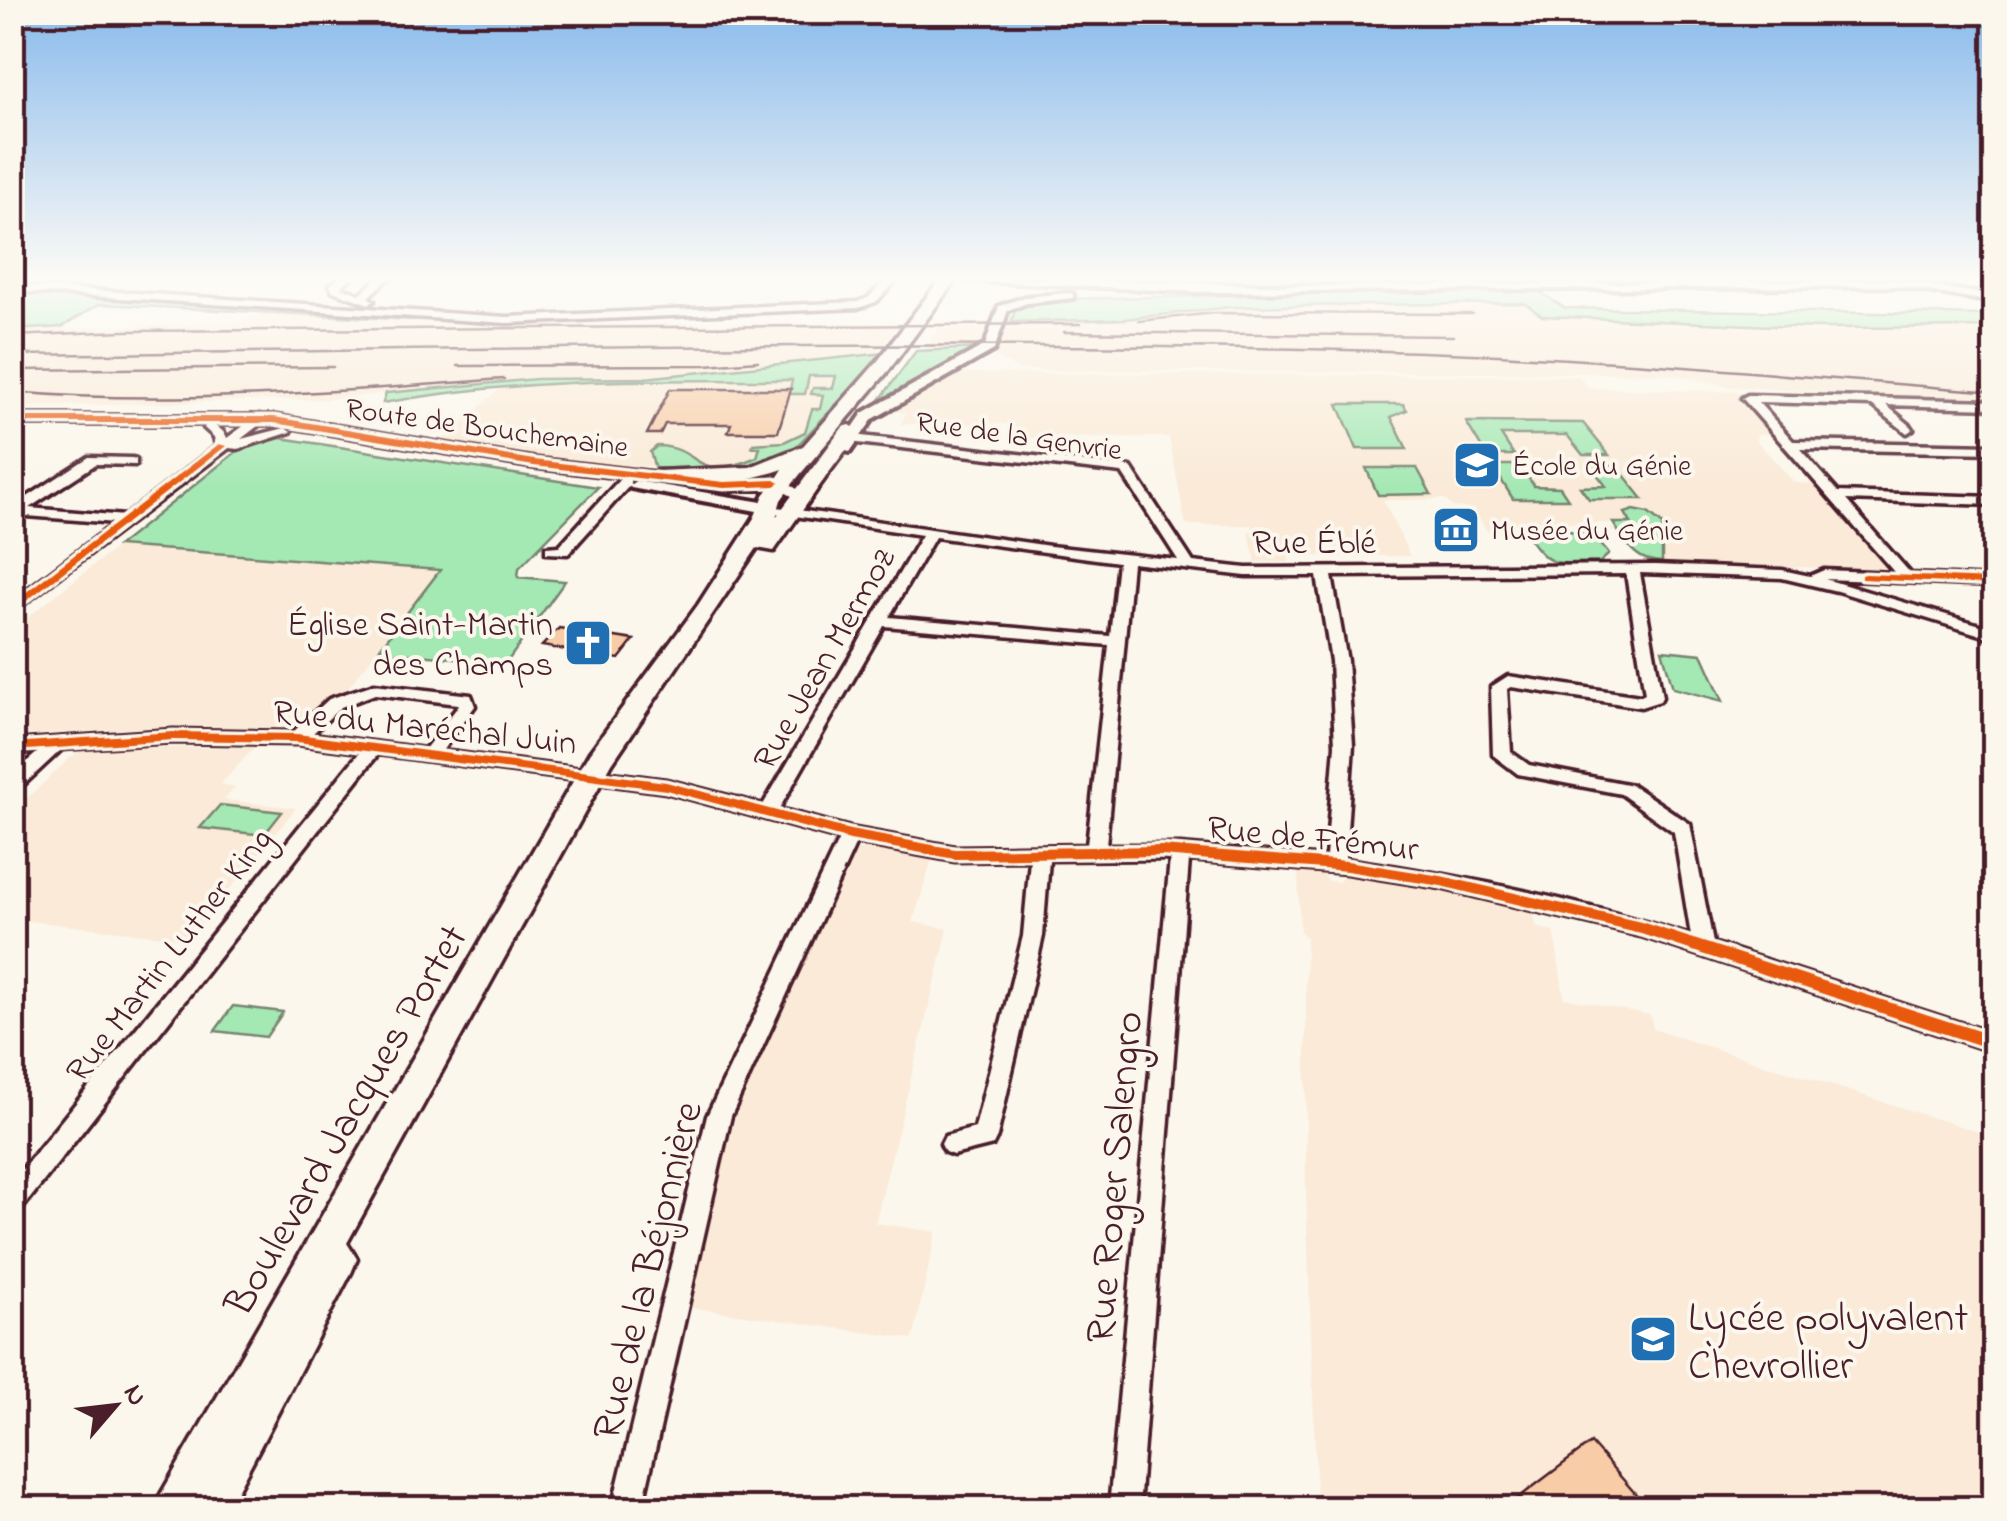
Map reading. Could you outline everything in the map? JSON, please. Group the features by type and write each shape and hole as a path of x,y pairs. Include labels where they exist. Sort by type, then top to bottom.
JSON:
{"main road":[{"path":"600,776 817,444 898,348"},
{"path":"780,501 815,478 907,348"},
{"path":"656,476 749,475 774,468 817,444"},
{"name":"Boulevard Jacques Portet","path":"176,1508 600,776"},
{"name":"Boulevard Jacques Portet","path":"202,1508 600,776"}],"street":[{"path":"815,478 837,460 868,416 988,348"},
{"path":"1908,579 1748,398 1994,404"},
{"path":"1875,401 1906,428"},
{"path":"12,609 259,419"},
{"name":"Route de Bouchemaine","path":"12,420 259,419 505,459 724,485 780,501"},
{"name":"Route de Bouchemaine","path":"12,428 285,432 780,501"},
{"path":"210,428 220,434 222,446"},
{"path":"174,484 244,441 285,432"},
{"name":"Rue de la Genvrie","path":"852,439 1126,470 1189,566"},
{"path":"1792,445 1994,449"},
{"path":"14,511 93,460 132,462"},
{"path":"550,550 563,552 625,482"},
{"path":"1838,496 1994,501"},
{"name":"Rue Éblé","path":"780,501 817,516 1126,560 1246,572 1632,570 1766,572 1829,580 1994,582"},
{"path":"14,511 128,520"},
{"name":"Rue Jean Mermoz","path":"766,814 931,532"},
{"path":"1096,851 1126,560"},
{"path":"1632,570 1654,697 1642,702 1508,680 1499,687 1502,755 1524,770 1626,789 1683,829 1703,946"},
{"path":"1324,572 1339,662 1344,745 1335,865"},
{"path":"1829,580 1994,634"},
{"path":"880,621 1117,640"},
{"path":"297,738 335,703 374,689 465,699 467,706 429,755"},
{"name":"Rue du Maréchal Juin","path":"12,746 174,736 297,738 600,776"},
{"path":"12,786 58,743"},
{"name":"Rue Martin Luther King","path":"12,1202 374,747"},
{"name":"Rue de Frémur","path":"600,776 687,790 850,836 955,854 1180,852 1335,865 1441,881 1703,946 1994,1043"},
{"name":"Rue de la Béjonnière","path":"626,1508 720,1116 850,836"},
{"name":"Rue Roger Salengro","path":"1124,1508 1180,852"},
{"path":"953,1144 984,1137 1033,936 1040,854"}],"shaded area":[{"path":"12,348 882,348 878,353 651,377 862,363 798,448 753,470 548,459 442,441 504,385 571,378 325,399 13,407"},
{"path":"926,348 1994,348 1994,402 1733,387 1666,374 1018,370 981,348"},
{"name":"École du Génie","path":"951,373 1579,376 1589,388 1738,392 1772,434 1759,434 1755,439 1795,483 1817,484 1891,570 1646,562 1637,557 1619,532 1608,530 1616,528 1613,523 1506,523 1510,531 1487,531 1474,509 1453,507 1444,499 1383,500 1410,556 1288,556 1289,562 1256,562 1248,531 1254,531 1252,525 1186,525 1169,437 1013,438 1013,424 901,424 906,413 888,409 914,399"},
{"path":"118,546 442,570 341,696 332,696 298,728 155,727 13,736 13,629"},
{"path":"255,747 221,784 235,787 224,800 296,808 189,939 13,919 13,812 71,757 82,751 131,748"},
{"path":"870,848 932,859 913,922 948,929 875,1223 936,1232 913,1339 688,1307 716,1183 739,1106 850,858 858,850"},
{"name":"Lycée polyvalent Chevrollier","path":"1298,870 1322,872 1328,881 1339,882 1344,875 1473,895 1534,912 1536,927 1554,932 1564,998 1650,1015 1653,1029 1994,1137 1994,1508 1317,1508 1306,1187 1306,937 1300,931"}],"green space":[{"path":"981,348 879,406 876,405 916,351"},
{"path":"885,353 786,457 726,473 655,468 650,452 657,446 672,448 709,466 720,467 757,457 760,447 752,447 753,444 784,442 805,432 812,409 820,409 823,395 811,394 813,388 833,388 836,376 809,376 805,394 789,394 792,380 637,381 486,389 383,403 386,393 536,379 644,378"},
{"path":"1338,404 1403,404 1407,410 1391,417 1407,449 1357,449"},
{"path":"1466,422 1583,423 1609,455 1583,455 1567,435 1501,435 1514,455 1486,455"},
{"path":"281,438 598,487 519,568 518,577 565,581 507,662 377,652 440,570 118,546 241,448"},
{"path":"1492,465 1520,465 1534,486 1560,487 1568,499 1513,499"},
{"path":"1590,465 1616,465 1643,499 1589,499 1580,487 1606,486"},
{"path":"1366,468 1417,468 1431,494 1378,495"},
{"path":"1625,513 1648,513 1662,524 1662,562 1638,555 1613,523 1631,523"},
{"path":"1563,530 1593,535 1609,554 1600,562 1556,562 1542,554 1526,533"},
{"path":"1662,650 1702,654 1723,701 1673,688"},
{"path":"220,805 282,812 264,835 200,828"},
{"path":"233,1006 283,1012 266,1037 215,1031"}],"building":[{"path":"670,389 791,389 778,432 728,432 731,424 665,424 660,434 647,434"},
{"name":"Église Saint-Martin des Champs","path":"559,628 634,640 619,659 542,646"},
{"path":"1591,1443 1648,1508 1505,1508 1567,1461"}],"railway":[{"path":"12,355 616,348"},
{"path":"1213,348 1539,357 1994,392"},
{"path":"458,366 706,365 758,361"},
{"path":"12,370 333,367"},
{"path":"12,392 196,397 504,379"}],"cycle path":[{"path":"12,420 274,420 534,463 724,485 775,483"},
{"path":"12,609 222,446"},
{"path":"1865,577 1994,582"},
{"path":"12,747 173,736 297,738 666,786 850,835 955,854 1162,851 1347,866 1441,881 1641,928 1994,1043"}],"place":[{"name":"École du Génie","path":"1477,465"},
{"name":"Musée du Génie","path":"1456,530"},
{"name":"Église Saint-Martin des Champs","path":"588,643"},
{"name":"Lycée polyvalent Chevrollier","path":"1653,1339"}]}
